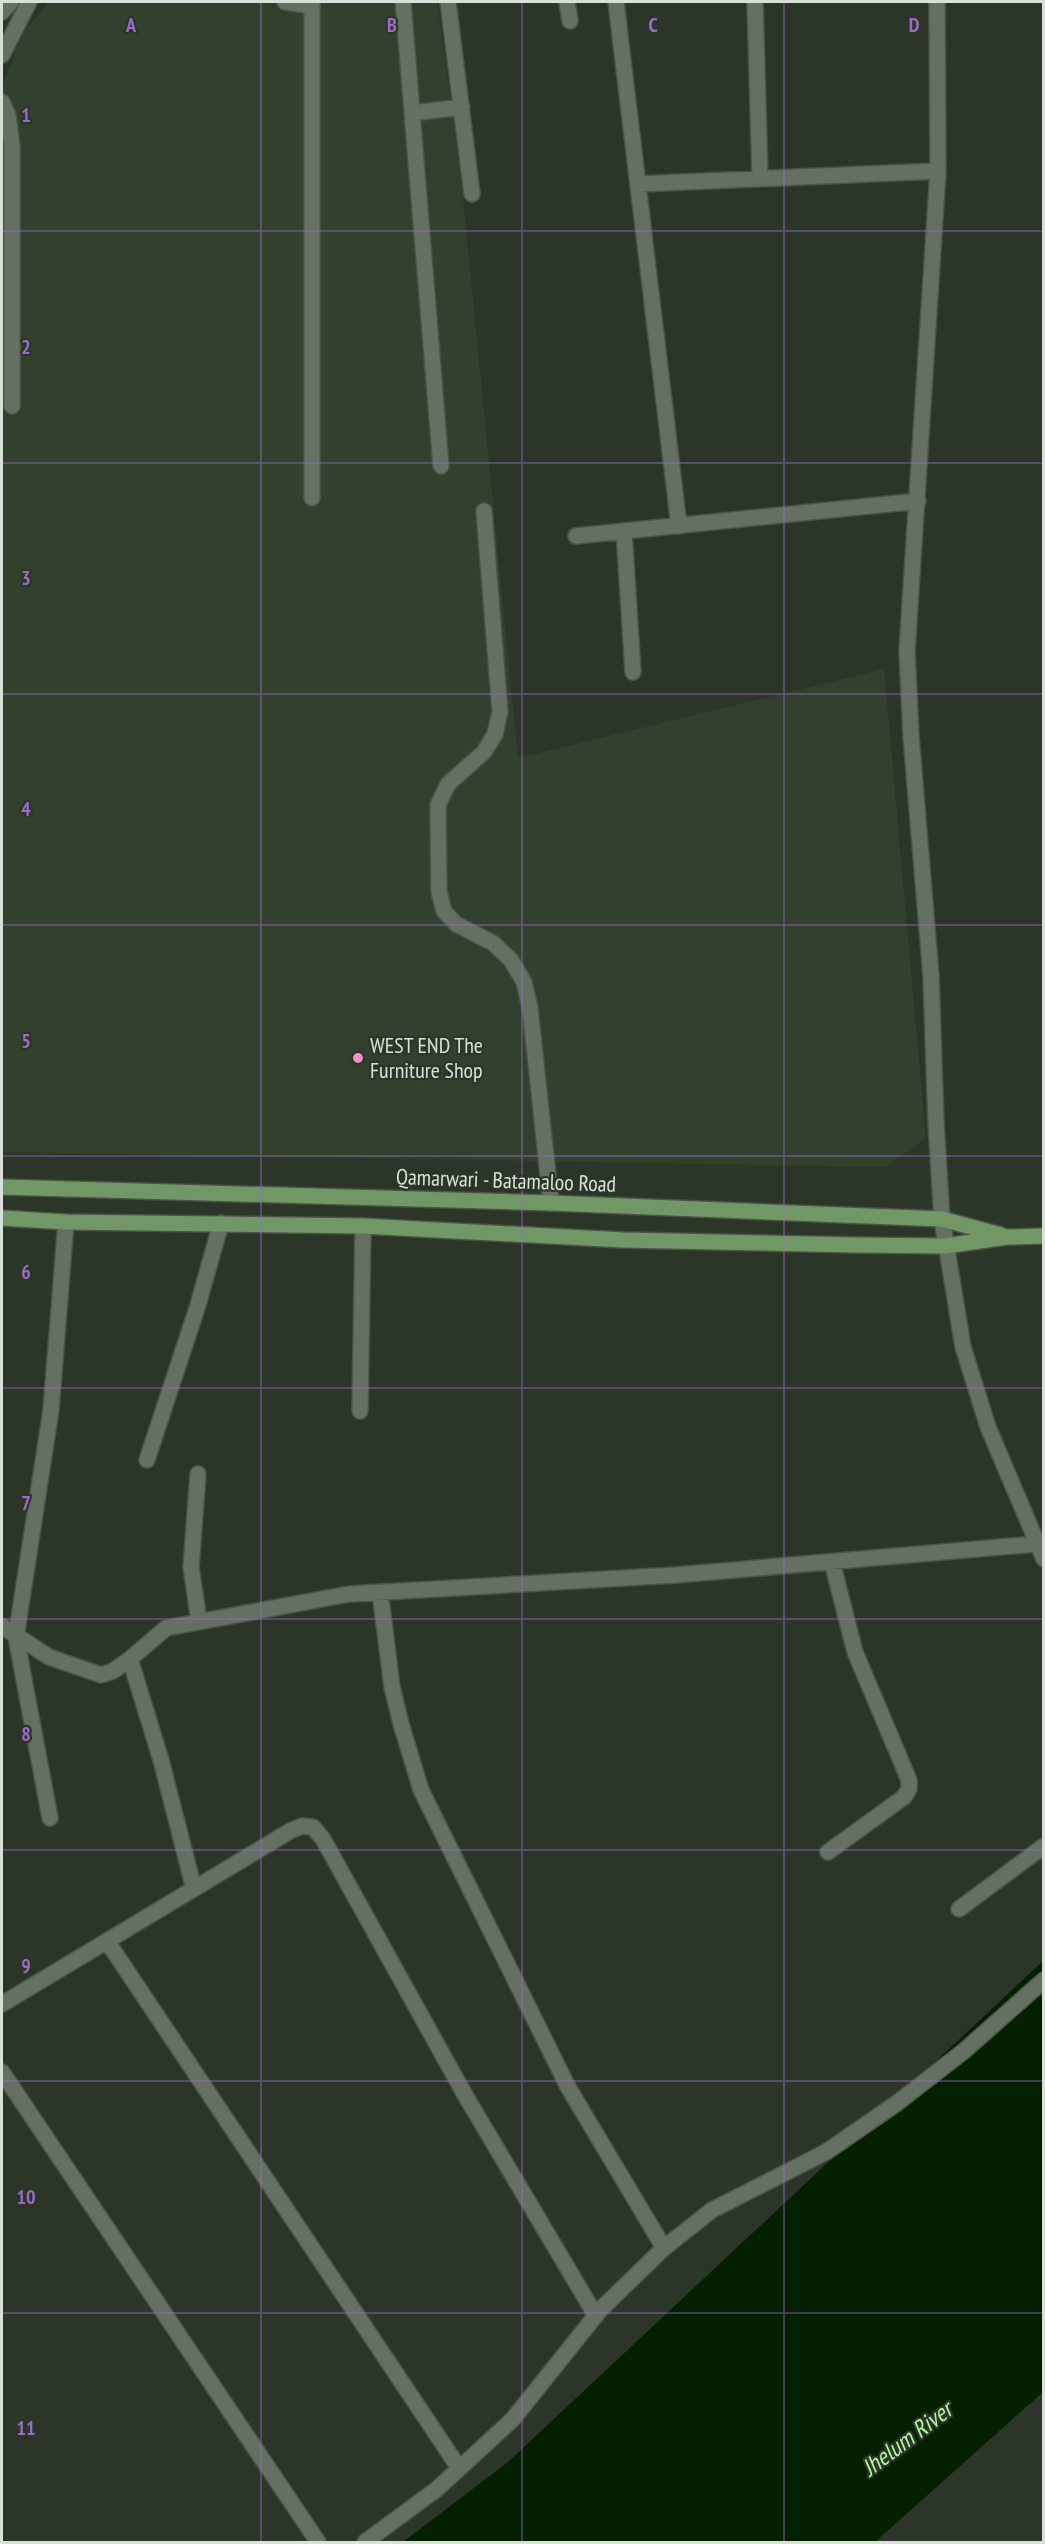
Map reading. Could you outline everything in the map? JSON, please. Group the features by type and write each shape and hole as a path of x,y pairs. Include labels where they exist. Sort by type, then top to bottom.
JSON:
{"main road":[{"name":"Qamarwari - Batamaloo Road","path":"2,1187 551,1203 942,1219 1007,1237"},
{"name":"Qamarwari - Batamaloo Road","path":"2,1218 66,1222 363,1226 623,1240 945,1246 1007,1237 1044,1236"}],"street":[{"path":"2,12 11,2"},
{"path":"2,55 27,2"},
{"path":"285,2 312,4 312,498"},
{"path":"403,2 441,466"},
{"path":"448,2 472,194"},
{"path":"567,2 570,21"},
{"path":"616,2 679,526"},
{"path":"755,2 760,177"},
{"path":"937,2 938,171 907,651 911,736 931,976 942,1219 963,1347 988,1427 1044,1559"},
{"path":"2,102 8,115 12,146 12,406"},
{"path":"412,113 462,107"},
{"path":"638,184 938,171"},
{"path":"576,536 918,501"},
{"path":"484,511 500,712 495,734 484,752 448,784 438,805 439,892 444,911 456,924 493,943 511,960 524,982 530,1008 551,1203"},
{"path":"624,531 633,672"},
{"path":"50,1818 16,1637 51,1410 66,1222"},
{"path":"147,1460 198,1305 221,1223"},
{"path":"360,1411 363,1226"},
{"path":"198,1474 191,1567 199,1621"},
{"path":"2,1626 49,1657 95,1674 113,1671 166,1628 349,1594 676,1575 1036,1544"},
{"path":"828,1852 904,1797 909,1789 909,1780 855,1652 832,1562"},
{"path":"380,1592 392,1687 421,1790 568,2087 664,2248"},
{"path":"130,1659 161,1760 194,1889"},
{"path":"2,2004 290,1831 302,1826 316,1829 465,2095 596,2316"},
{"path":"959,1909 1044,1846"},
{"path":"107,1941 459,2468"},
{"path":"365,2542 437,2489 513,2419 596,2316 664,2248 712,2210 826,2152 897,2103 964,2051 1044,1980"},
{"path":"2,2072 318,2542"}],"shaded area":[{"path":"50,2 437,2 460,167 518,758 884,669 926,1138 886,1167 2,1152 2,86 24,31"}],"water":[{"name":"Jhelum River","path":"1043,1961 1043,2392 875,2542 403,2542 508,2462"}],"place":[{"name":"WEST END The Furniture Shop","path":"358,1058"}]}
